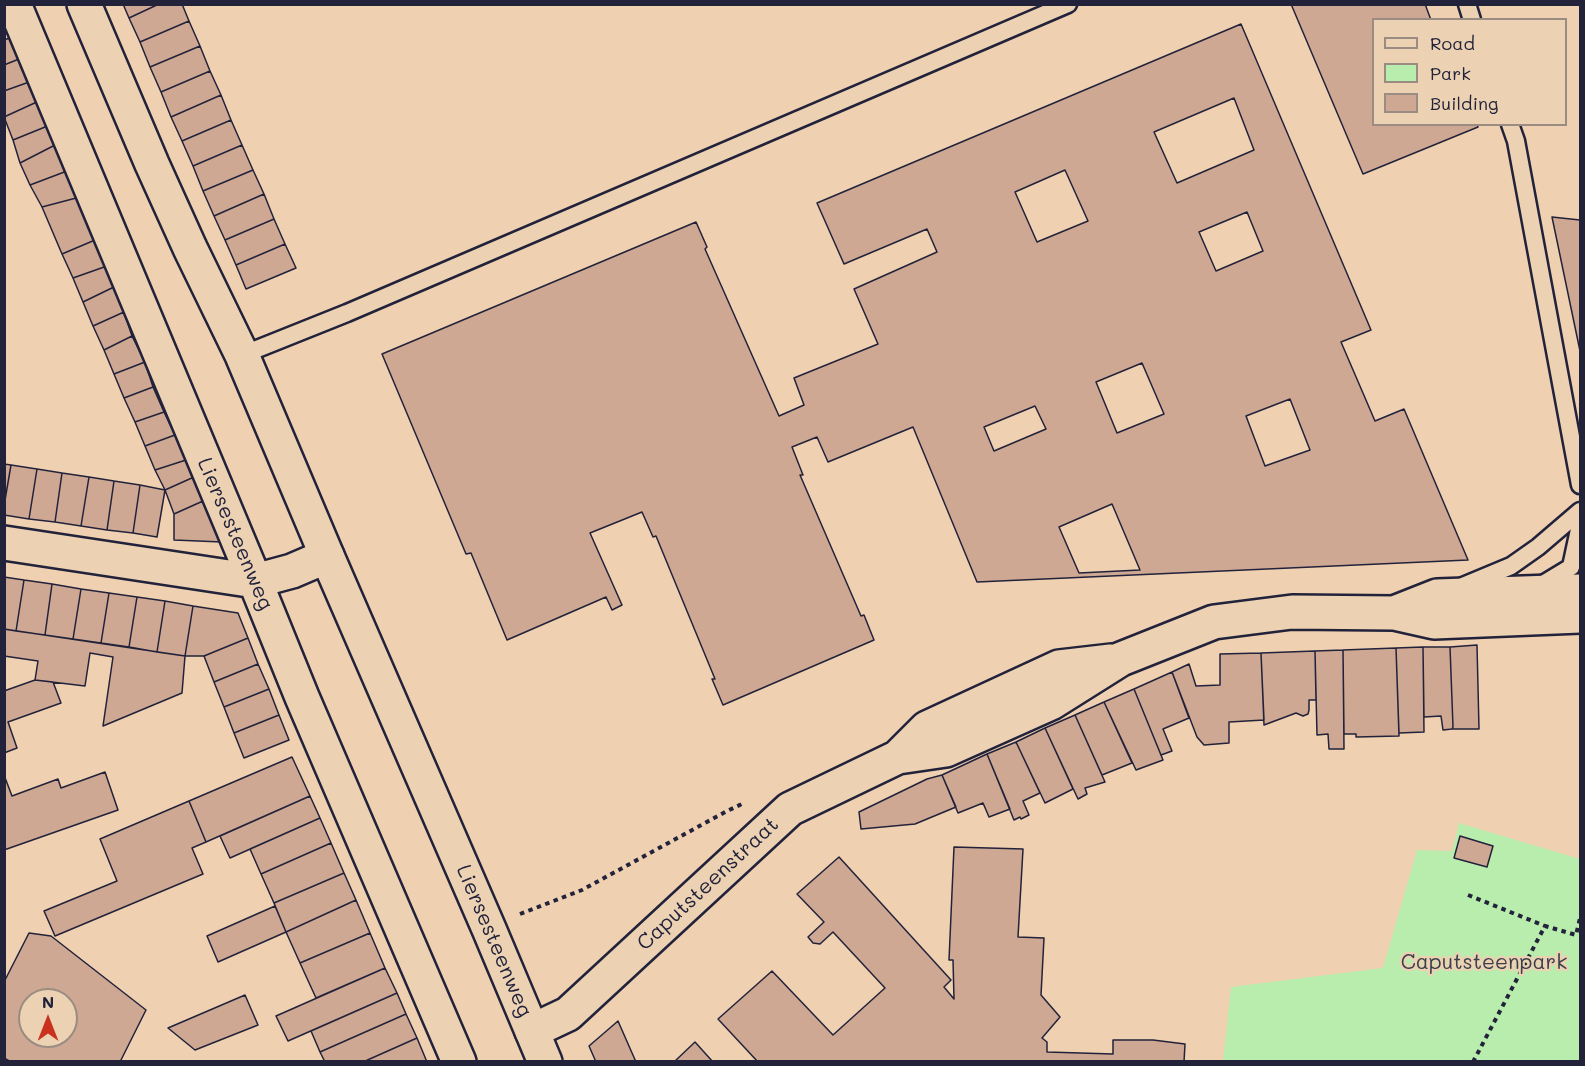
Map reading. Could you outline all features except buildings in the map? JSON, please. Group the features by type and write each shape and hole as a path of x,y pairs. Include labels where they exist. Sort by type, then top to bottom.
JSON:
{"street":[{"name":"Liersesteenweg","path":"14,4 302,697 459,1062"},
{"name":"Liersesteenweg","path":"84,4 185,237 242,355 545,1062"},
{"path":"4,543 255,581"},
{"name":"Liersesteenweg","path":"255,581 292,571 327,556"},
{"name":"Caputsteenstraat","path":"1394,613 1437,596 1581,591"},
{"name":"Caputsteenstraat","path":"532,1030 568,1014 790,809 898,757 946,750 1051,703 1121,659 1214,622 1292,612 1394,613 1434,622 1581,616"}],"lane":[{"path":"242,355 347,314 1068,4"},
{"path":"1511,126 1516,141 1581,485"},
{"path":"1437,596 1511,567 1581,511"},
{"path":"1502,619 1527,593 1571,567 1581,525"}],"path":[{"path":"1468,895 1545,926 1578,935 1581,918"},
{"path":"1473,1062 1545,926"}],"green space":[{"name":"Caputsteenpark","path":"1459,823 1580,859 1580,1061 1223,1062 1231,987 1383,968 1417,850 1452,851"}]}
